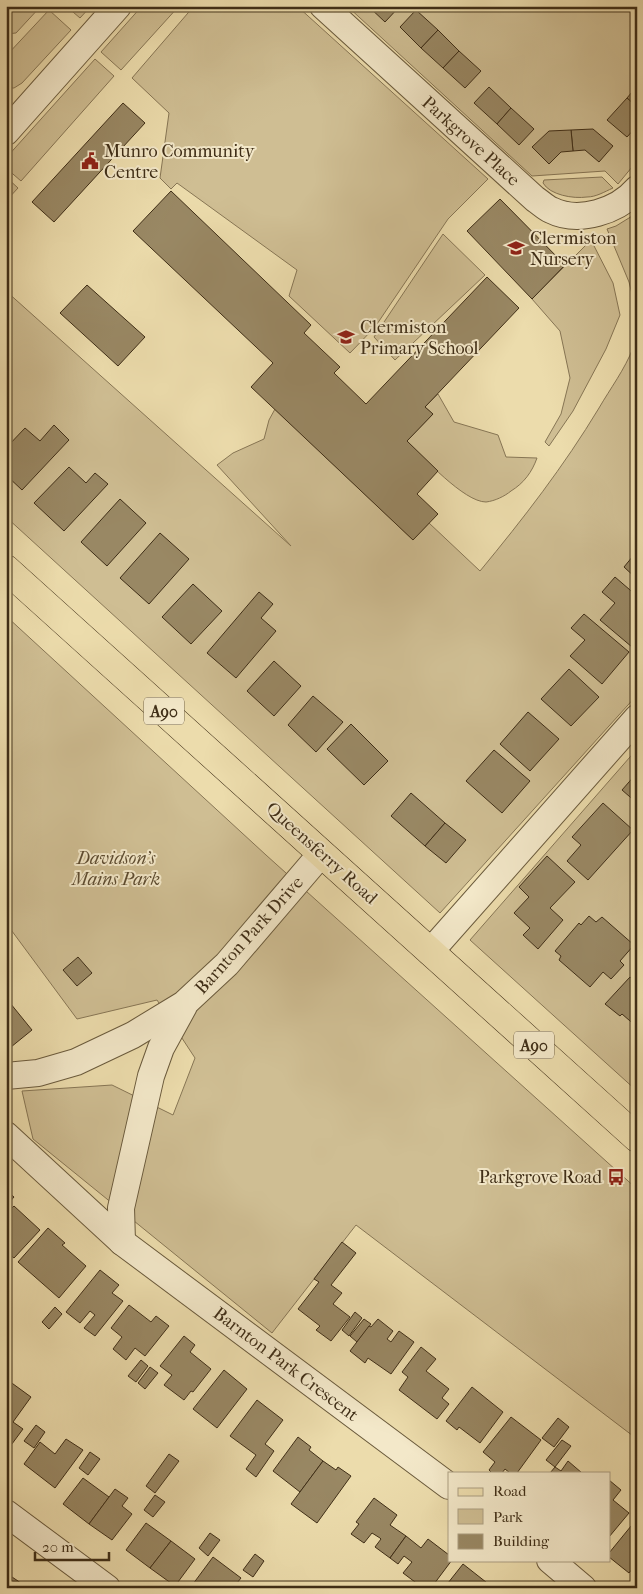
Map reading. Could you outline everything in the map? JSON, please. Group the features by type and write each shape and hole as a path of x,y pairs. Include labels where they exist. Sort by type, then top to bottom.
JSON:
{"main road":[{"name":"Queensferry Road","path":"6,569 637,1138"}],"street":[{"path":"9,125 118,6"},
{"name":"Parkgrove Place","path":"324,6 535,199 551,210 567,216 586,216 608,209 629,198 637,190"},
{"path":"430,952 637,718"},
{"name":"Barnton Park Drive","path":"6,1076 38,1073 76,1062 133,1035 184,1004 227,964 321,854"},
{"path":"122,1242 122,1208 151,1076 161,1048 184,1004"},
{"name":"Barnton Park Crescent","path":"6,1135 122,1242 448,1485"},
{"path":"6,1513 107,1588"},
{"path":"552,1562 583,1588"}],"green space":[{"path":"6,6 41,6 16,33 6,34"},
{"path":"66,6 91,6 80,18"},
{"path":"142,6 179,6 121,70 101,52"},
{"path":"194,6 297,6 488,179 448,219 375,327 350,353 289,296 297,270 177,183 171,189 160,178 169,113 132,78"},
{"path":"347,6 637,6 637,161 618,184 605,171 532,176"},
{"path":"49,10 71,30 22,83 14,88 6,88 6,56"},
{"path":"95,59 114,76 21,181 6,168 6,158"},
{"path":"6,177 18,188 6,201"},
{"path":"602,177 613,188 590,197 562,195 551,191 543,183 544,180"},
{"path":"637,213 637,314 629,282 607,229 616,226"},
{"path":"443,234 485,275 395,360 374,337"},
{"path":"591,240 613,283 620,315 606,349 573,411 549,446 545,442 561,414 570,378 560,331 532,299"},
{"path":"6,291 291,546 217,465 233,453 264,439 269,420 275,409 413,540 429,523 480,571 512,532 586,430 626,364 633,348 637,326 637,695 440,913 6,517"},
{"path":"438,394 454,422 498,435 506,457 537,458 524,481 506,495 486,502 477,500 444,478 407,441 433,414 425,407"},
{"name":"Davidson's Mains Park","path":"6,616 266,855 637,1189 637,1439 356,1225 272,1333 33,1139 22,1091 112,1085 173,1115 195,1058 157,1000 77,1019 6,923"},
{"path":"637,749 637,1091 470,940"}],"building":[{"path":"368,6 400,6 385,22"},
{"path":"416,10 438,30 421,48 400,27"},
{"path":"438,30 459,51 443,68 421,48"},
{"path":"459,51 481,71 465,88 443,68"},
{"path":"637,86 637,107 627,98"},
{"path":"489,87 511,108 497,124 474,103"},
{"path":"627,98 637,107 637,126 627,137 607,120"},
{"name":"Munro Community Centre","path":"123,103 145,123 54,222 32,202"},
{"path":"511,108 534,129 519,145 497,124"},
{"path":"593,129 613,146 599,162 585,150 573,151 571,130"},
{"path":"571,130 573,151 561,152 549,164 532,147 549,131"},
{"path":"171,191 311,325 304,333 340,367 334,373 366,404 487,277 519,308 425,407 433,414 407,441 438,471 417,494 438,514 413,540 251,387 273,363 133,231"},
{"name":"Clermiston Nursery","path":"500,199 565,265 532,299 467,231"},
{"path":"637,237 637,249 631,244"},
{"path":"87,285 145,337 118,366 60,313"},
{"path":"54,425 69,440 22,490 6,475 6,448 25,428 40,441"},
{"path":"69,467 86,483 95,473 108,484 64,531 34,503"},
{"path":"120,499 146,523 107,566 81,542"},
{"path":"160,533 189,559 149,604 120,578"},
{"path":"633,556 637,559 637,579 624,567"},
{"path":"615,577 637,596 637,642 632,647 600,620 615,603 602,592"},
{"path":"193,584 222,611 191,644 162,617"},
{"path":"259,592 273,604 261,618 276,631 236,678 207,653"},
{"path":"584,614 629,652 602,684 570,656 585,640 571,628"},
{"path":"274,661 301,686 274,716 247,691"},
{"path":"569,669 599,697 571,726 541,699"},
{"path":"313,696 343,722 316,752 288,725"},
{"path":"528,712 559,739 530,771 500,744"},
{"path":"351,724 388,761 364,785 327,749"},
{"path":"494,750 530,781 502,813 466,781"},
{"path":"637,775 637,803 622,790"},
{"path":"411,793 445,823 425,846 391,816"},
{"path":"603,803 633,830 588,880 567,861 581,845 572,837"},
{"path":"445,823 466,840 446,863 425,846"},
{"path":"547,856 575,882 550,908 563,920 538,949 523,935 530,928 514,913 529,897 519,887"},
{"path":"589,916 596,922 602,917 634,945 620,961 624,965 611,979 603,972 590,987 559,960 561,956 555,951 579,923 581,925"},
{"path":"78,957 92,973 77,986 63,970"},
{"path":"630,977 637,983 637,1027 622,1014 620,1016 605,1004"},
{"path":"6,998 32,1030 11,1047 6,1041"},
{"path":"6,1190 14,1197 6,1206"},
{"path":"14,1206 40,1230 14,1258 6,1252 6,1214"},
{"path":"48,1228 65,1243 62,1245 86,1266 59,1298 18,1262"},
{"path":"342,1242 356,1253 331,1285 342,1293 333,1304 350,1317 331,1341 316,1330 320,1326 298,1309 319,1282 314,1279"},
{"path":"100,1270 119,1285 112,1293 123,1301 95,1336 84,1328 95,1315 90,1311 80,1323 66,1312"},
{"path":"129,1305 151,1322 156,1316 169,1326 145,1356 135,1348 126,1360 113,1349 122,1337 111,1328"},
{"path":"55,1307 62,1314 49,1329 42,1322"},
{"path":"355,1312 362,1318 349,1336 342,1330"},
{"path":"364,1319 371,1324 357,1342 350,1336"},
{"path":"378,1319 393,1331 387,1339 391,1342 399,1331 414,1342 391,1374 368,1358 365,1363 350,1351 369,1326 371,1327"},
{"path":"184,1336 195,1345 190,1352 211,1369 193,1392 191,1391 184,1400 164,1385 172,1375 160,1366"},
{"path":"421,1347 436,1359 426,1371 449,1389 442,1398 449,1404 437,1419 399,1390 408,1377 402,1372"},
{"path":"141,1360 148,1366 136,1382 128,1376"},
{"path":"150,1367 158,1373 145,1389 138,1383"},
{"path":"224,1370 247,1389 217,1428 193,1409"},
{"path":"9,1381 31,1397 13,1422 23,1429 6,1452 6,1384"},
{"path":"472,1387 503,1412 480,1443 459,1427 457,1430 446,1421"},
{"path":"257,1400 283,1420 265,1444 274,1451 256,1477 246,1469 256,1455 230,1436"},
{"path":"511,1417 541,1440 518,1472 509,1472 505,1469 503,1472 491,1472 489,1470 495,1462 483,1452"},
{"path":"558,1418 569,1427 554,1447 542,1438"},
{"path":"36,1425 45,1432 34,1448 24,1441"},
{"path":"298,1437 311,1447 309,1450 323,1461 300,1492 273,1471"},
{"path":"66,1439 83,1450 55,1488 24,1464 40,1442 55,1454"},
{"path":"562,1440 571,1446 555,1467 546,1460"},
{"path":"90,1452 100,1459 88,1475 79,1468"},
{"path":"169,1454 179,1461 155,1493 146,1486"},
{"path":"323,1461 336,1470 338,1467 351,1476 317,1523 291,1504"},
{"path":"568,1461 581,1472 551,1472 555,1467 561,1471"},
{"path":"83,1478 109,1497 89,1524 63,1504"},
{"path":"610,1481 621,1490 613,1500 629,1513 610,1536"},
{"path":"115,1489 128,1498 122,1506 132,1514 112,1540 89,1524"},
{"path":"155,1495 165,1502 153,1517 144,1510"},
{"path":"374,1498 397,1515 390,1525 406,1536 390,1558 375,1547 381,1539 372,1533 364,1543 351,1534 359,1524 356,1522"},
{"path":"636,1520 637,1563 629,1573 610,1558 610,1552"},
{"path":"146,1523 171,1541 150,1568 126,1550"},
{"path":"210,1533 220,1540 208,1556 199,1548"},
{"path":"406,1536 421,1548 428,1539 448,1554 448,1562 450,1562 431,1588 423,1588 403,1573 412,1562 404,1556 398,1564 390,1558"},
{"path":"171,1541 195,1559 175,1586 150,1568"},
{"path":"255,1554 264,1561 253,1577 243,1570"},
{"path":"213,1557 241,1578 233,1588 190,1588"},
{"path":"463,1564 491,1586 490,1588 444,1588"},
{"path":"6,1573 18,1581 27,1588 6,1588"}],"place":[{"name":"Munro Community Centre","path":"90,161"},
{"name":"Clermiston Nursery","path":"516,248"},
{"name":"Clermiston Primary School","path":"346,337"},
{"name":"Parkgrove Road","path":"616,1177"}]}
